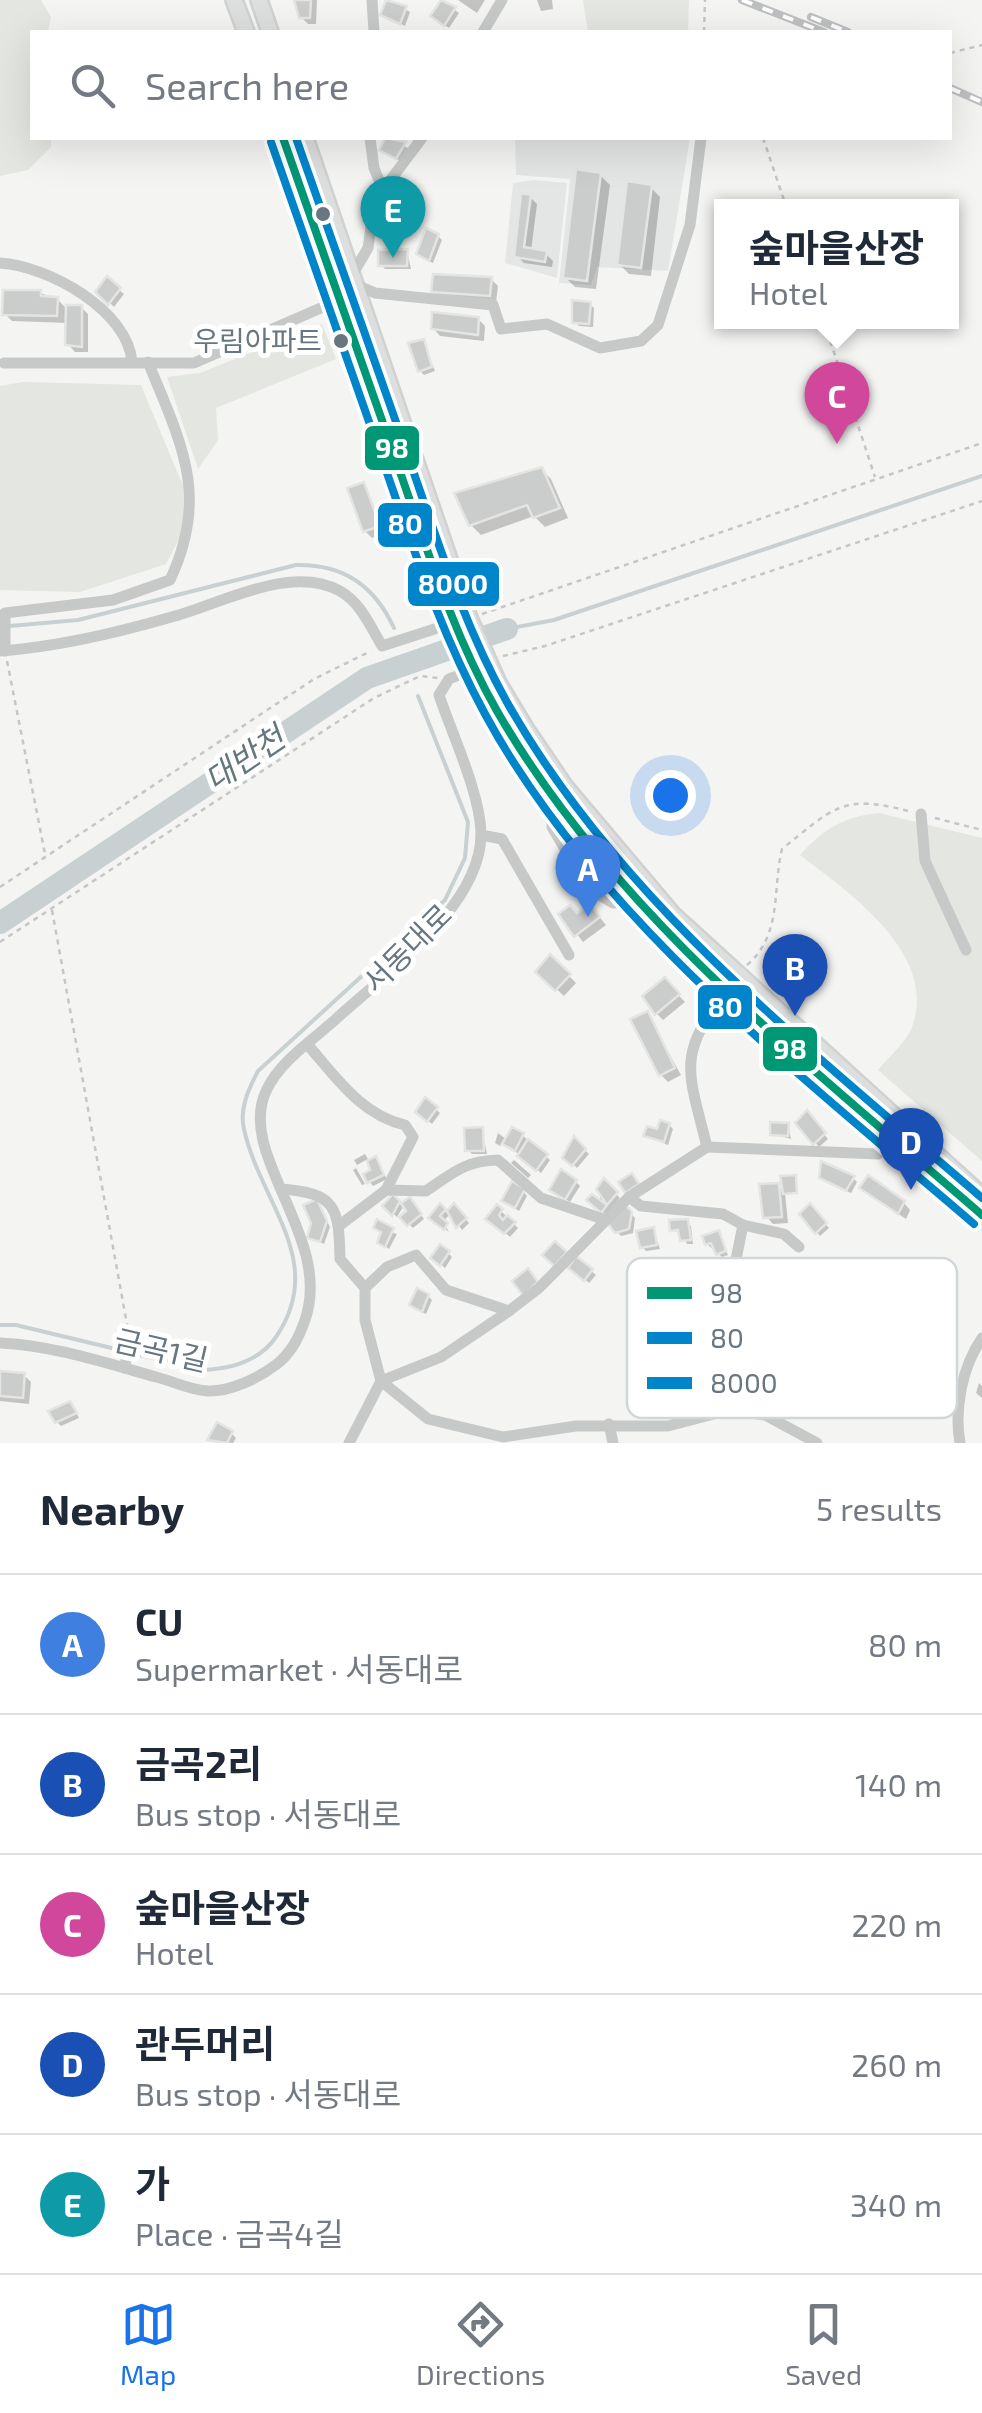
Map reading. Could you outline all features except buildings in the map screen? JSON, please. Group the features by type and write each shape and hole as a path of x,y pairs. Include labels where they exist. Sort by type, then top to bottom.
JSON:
{"main road":[{"path":"234,0 245,30"},
{"path":"258,0 269,30"},
{"path":"285,140 337,301 463,626 542,784 642,901 727,990 982,1196"},
{"path":"306,140 463,626"},
{"path":"478,660 565,787 673,915 736,972 982,1216"}],"street":[{"path":"372,0 374,30"},
{"path":"484,30 502,0"},
{"path":"370,140 374,168 383,190"},
{"path":"4,363 194,363 337,301 352,283 368,248 373,213 383,190 420,140"},
{"path":"352,283 375,294 493,304 501,330 547,324 600,348 641,340 658,325 690,225 701,140"},
{"path":"0,263 91,299 116,320 131,348 132,362"},
{"path":"148,362 191,486 193,514 185,548 170,580 113,600 5,613 3,651 106,634 269,586 310,583 339,590 360,608 382,646 463,626"},
{"path":"478,660 449,679 439,695 481,834 502,839 569,955"},
{"path":"542,784 552,813 552,827 588,888 613,903 642,901"},
{"path":"920,814 925,861 966,950"},
{"name":"서동대로","path":"281,1189 262,1139 261,1106 282,1067 420,943 458,900 480,852 481,834"},
{"path":"707,1147 688,1056 701,1023 727,990"},
{"path":"307,1044 362,1106 385,1120 405,1125 412,1138 386,1190 340,1226"},
{"path":"349,1443 381,1381 440,1357 508,1311 539,1288 602,1219 707,1147 878,1154 900,1132"},
{"path":"386,1190 426,1191 448,1172 472,1161 498,1160 541,1198 602,1219"},
{"path":"281,1189 318,1192 332,1205 340,1226 340,1259 365,1288 364,1320 381,1381 428,1418 503,1438 610,1424 668,1426 689,1418"},
{"name":"금곡1길","path":"0,1343 124,1368 207,1391 250,1379 277,1364 296,1343 311,1302 308,1254 281,1189"},
{"path":"629,1197 641,1206 723,1214 743,1225 770,1228 799,1247"},
{"path":"736,1258 743,1225"},
{"path":"365,1288 386,1267 416,1256 446,1290 508,1311"},
{"path":"957,1416 973,1351 982,1338"},
{"path":"124,1368 131,1341"},
{"path":"770,1418 816,1443"},
{"path":"957,1418 960,1443"},
{"path":"610,1424 612,1443"}],"path":[{"path":"704,30 705,0"},
{"path":"952,53 982,46"},
{"path":"764,140 784,199"},
{"path":"826,329 875,478"},
{"path":"463,626 982,443"},
{"path":"478,660 546,646 982,500"},
{"path":"0,886 314,679 382,646"},
{"path":"3,651 45,856"},
{"path":"0,942 52,906 127,863 227,791 374,698 420,676 449,679"},
{"path":"736,972 752,961 776,912 782,848 843,804 876,802 982,830"},
{"path":"52,906 116,1283 131,1341"}],"shaded area":[{"path":"0,0 41,0 51,17 48,30 30,30 30,140 51,140 51,147 28,170 0,176"},
{"path":"583,0 689,0 688,30 588,30"},
{"path":"515,140 690,140 668,271 597,267 591,285 559,283 570,179 516,175"},
{"path":"513,183 567,183 557,278 505,263"},
{"path":"322,324 336,359 216,408 218,440 198,469 167,377 200,373"},
{"path":"23,382 141,385 183,486 184,530 166,564 80,592 0,590 0,386"},
{"path":"879,813 982,838 982,1161 878,1070 912,1027 917,1000 913,974 884,927 842,887 800,855 835,825"}],"waterway":[{"path":"507,629 554,620 982,476"},
{"path":"10,626 78,620 296,565 328,568 355,580 377,600 394,628"},
{"name":"대반천","path":"0,923 367,678 507,629"},
{"path":"0,1325 16,1325 203,1370 244,1362 262,1352 276,1337 290,1309 295,1283 293,1257 252,1156 244,1129 244,1106 258,1071 445,900 465,858 468,822 418,696"}],"railway":[{"path":"742,0 819,30"},
{"path":"811,17 843,30"},
{"path":"952,89 982,102"}],"transit line":[{"name":"98","path":"284,140 454,622 497,711 544,785 598,854 718,983 982,1215"},
{"name":"8000","path":"297,140 465,614 508,704 554,776 606,844 724,970 787,1030 982,1198"},
{"name":"80","path":"271,142 440,620 485,714 531,788 584,859 706,990 974,1224"}],"place":[{"name":"가","path":"393,258"},
{"name":"우림아파트","path":"341,341"},
{"name":"숲마을산장","path":"837,444"},
{"name":"CU","path":"588,917"},
{"name":"금곡2리","path":"795,1016"},
{"name":"관두머리","path":"911,1190"}]}
